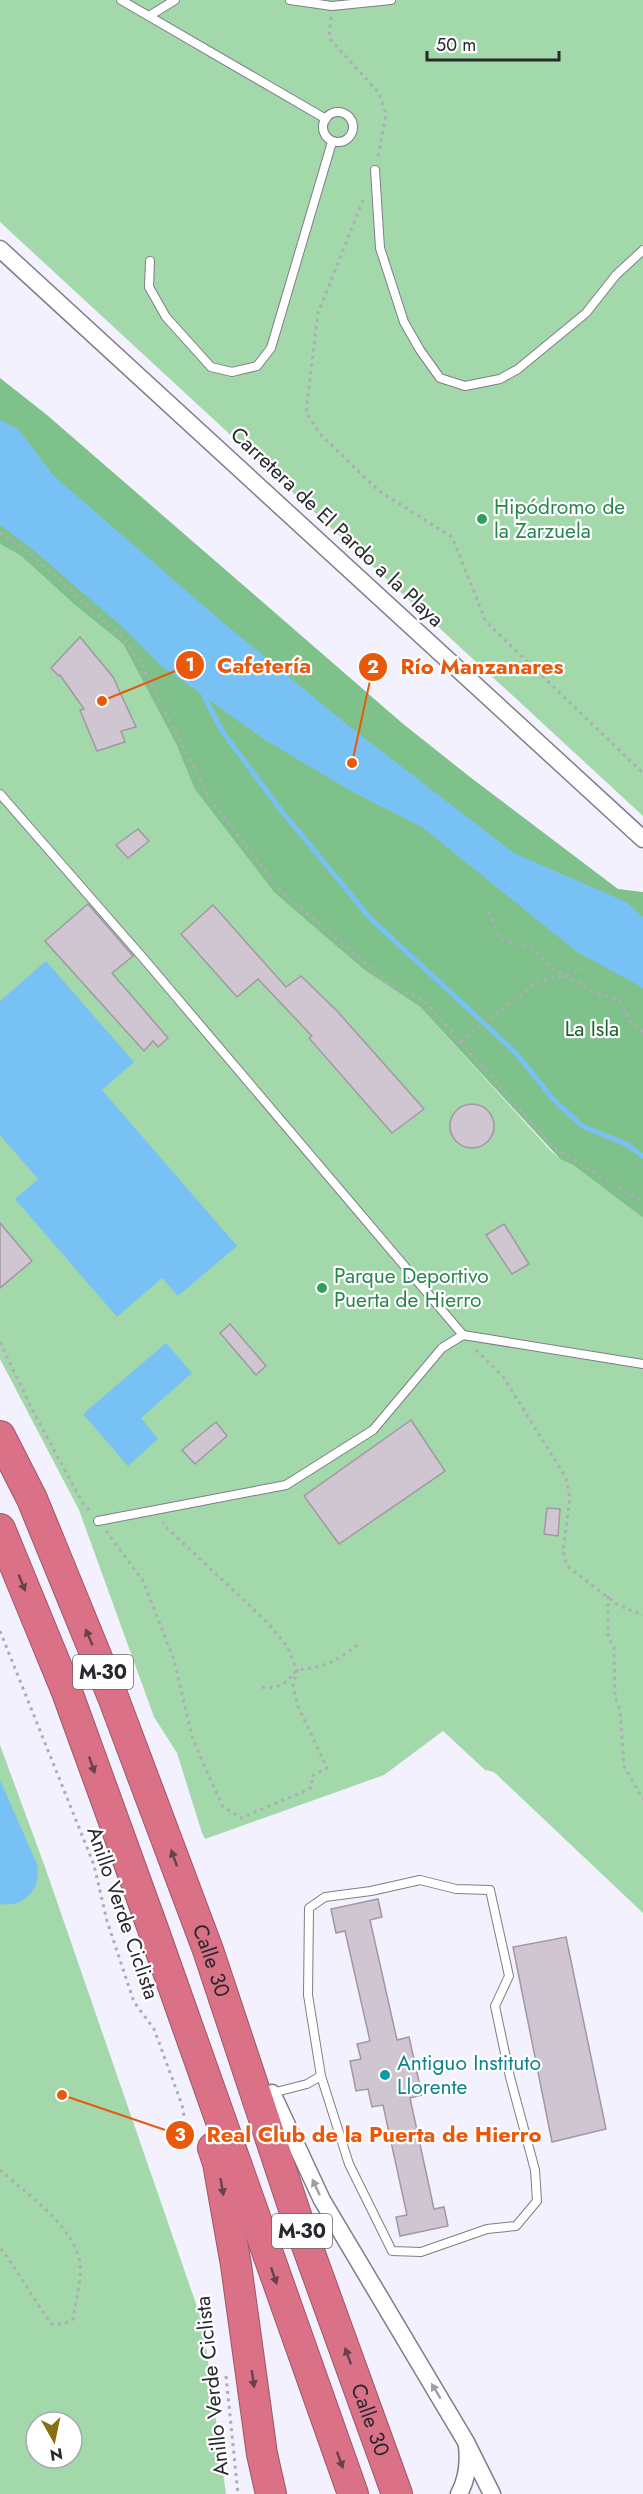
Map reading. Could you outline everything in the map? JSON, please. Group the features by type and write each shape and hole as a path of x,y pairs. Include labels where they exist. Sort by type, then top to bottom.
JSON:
{"highway":[{"name":"Calle 30","path":"0,1436 32,1500 113,1697 208,1950 297,2218 397,2494"},
{"name":"Calle 30","path":"0,1529 67,1692 353,2494"},
{"path":"153,1929 161,2000 218,2163 236,2265 262,2454 272,2494"},
{"path":"234,2029 272,2093"}],"street":[{"name":"Carretera de El Pardo a la Playa","path":"0,249 643,839"},
{"path":"272,2093 322,2200 466,2442 492,2494"},
{"path":"459,2494 464,2484 468,2461 466,2442"}],"lane":[{"path":"121,0 326,119"},
{"path":"149,16 175,0"},
{"path":"290,0 333,6 391,0"},
{"path":"340,113 352,121 353,128 350,137 340,142 332,141 324,129 326,119 340,113"},
{"path":"150,261 149,286 166,317 211,367 232,372 257,366 271,348 332,141"},
{"path":"375,170 380,248 404,322 440,378 465,386 500,379 518,369 586,313 616,275 643,250"},
{"path":"0,794 463,1335 643,1364"},
{"path":"98,1521 286,1485 373,1430 442,1348 463,1335"},
{"path":"420,1880 456,1889 490,1890 509,1976 495,2006 510,2077 536,2170 537,2201 516,2226 487,2229 421,2252 392,2251 349,2164 321,2076 308,1995 309,1908 325,1897 371,1891 420,1880"},
{"path":"272,2093 306,2084 321,2076"},
{"path":"468,2461 471,2494"}],"path":[{"path":"333,6 329,38 379,93 386,114 375,170 318,313 306,412 321,435 379,491 452,537 486,622 643,773"},
{"path":"0,533 30,553 123,638 139,660 209,797 280,890 394,988 424,1000 554,1148 643,1202"},
{"path":"489,912 500,938 535,950 548,965 592,991 619,1000 630,1021 643,1032"},
{"path":"460,1042 539,981 568,975 585,966"},
{"path":"463,1335 504,1378 566,1478 570,1498 563,1551 567,1566 618,1605 643,1615"},
{"path":"0,1342 34,1413 84,1504 143,1581 174,1660 200,1756 223,1807 242,1818 305,1791 312,1786 312,1776 327,1768 298,1706 293,1685 297,1670 287,1646 266,1621 165,1526 160,1509"},
{"path":"608,1596 608,1637 614,1647 615,1698 620,1709 624,1766 643,1799"},
{"name":"Anillo Verde Ciclista","path":"0,1631 94,1865 107,1921 135,2002 154,2029 182,2105 191,2150"},
{"path":"262,1687 284,1685 297,1670 322,1667 358,1645"},
{"path":"0,2170 44,2208 65,2232 74,2247 80,2264 73,2319 64,2324 51,2324 25,2281 0,2250"},
{"name":"Anillo Verde Ciclista","path":"225,2369 238,2494"}],"green space":[{"name":"Hipódromo de la Zarzuela","path":"0,0 643,0 643,816 0,222"},
{"name":"La Isla","path":"0,378 47,415 402,723 618,889 643,892 643,1218 573,1165 561,1160 420,1007 363,969 274,892 194,788 176,744 123,644 76,606 21,556 0,544"},
{"name":"Parque Deportivo Puerta de Hierro","path":"0,544 21,556 76,606 123,644 176,744 194,788 342,951 363,969 420,1007 561,1160 573,1165 643,1218 643,1913 494,1772 485,1770 443,1731 384,1775 205,1839 202,1833 177,1753 154,1717 79,1510 0,1359"},
{"path":"0,1745 45,1867 203,2324 226,2494 0,2494"}],"water":[{"path":"0,420 18,429 54,476 220,620 350,727 514,853 626,902 643,917 643,988 577,952 422,827 351,791 265,740 159,664 127,631 32,549 0,525"},
{"path":"46,961 134,1062 102,1090 237,1246 178,1296 162,1278 117,1317 15,1199 38,1179 0,1135 0,1001"},
{"path":"166,1343 192,1373 141,1418 158,1439 128,1466 83,1414"},
{"path":"0,1780 37,1864 38,1873 30,1895 17,1903 9,1904 0,1904"}],"building":[{"path":"80,637 113,677 136,727 121,731 125,742 97,751 80,710 84,709 60,675 51,668"},
{"path":"138,829 149,841 128,858 116,845"},
{"path":"88,904 133,956 112,973 168,1038 158,1047 153,1041 144,1051 45,941"},
{"path":"213,905 286,987 301,976 338,1012 424,1109 392,1133 309,1038 312,1036 258,979 237,997 181,934"},
{"path":"472,1104 487,1111 494,1126 487,1141 472,1148 457,1141 450,1126 457,1111"},
{"path":"0,1223 32,1261 0,1288"},
{"path":"504,1224 529,1264 512,1274 486,1235"},
{"path":"230,1324 266,1366 256,1375 220,1333"},
{"path":"411,1420 445,1471 339,1544 304,1496"},
{"path":"216,1422 227,1436 195,1464 182,1450"},
{"path":"547,1508 560,1509 558,1536 544,1534"},
{"name":"Antiguo Instituto Llorente","path":"378,1899 382,1917 370,1920 397,2040 409,2037 422,2095 410,2098 434,2209 444,2207 448,2226 400,2236 396,2217 407,2215 383,2105 372,2107 368,2089 356,2091 350,2061 361,2059 357,2044 370,2041 345,1931 336,1933 331,1909"},
{"path":"566,1937 606,2129 552,2142 513,1947"}],"waterway":[{"path":"204,696 222,731 280,809 371,919 515,1052 553,1099 582,1126 626,1144 643,1156"}],"place":[{"name":"Hipódromo de la Zarzuela","path":"482,519"},
{"name":"Cafetería","path":"102,701"},
{"name":"Río Manzanares","path":"352,763"},
{"name":"Parque Deportivo Puerta de Hierro","path":"322,1288"},
{"name":"Antiguo Instituto Llorente","path":"385,2075"},
{"name":"Real Club de la Puerta de Hierro","path":"62,2095"}]}
